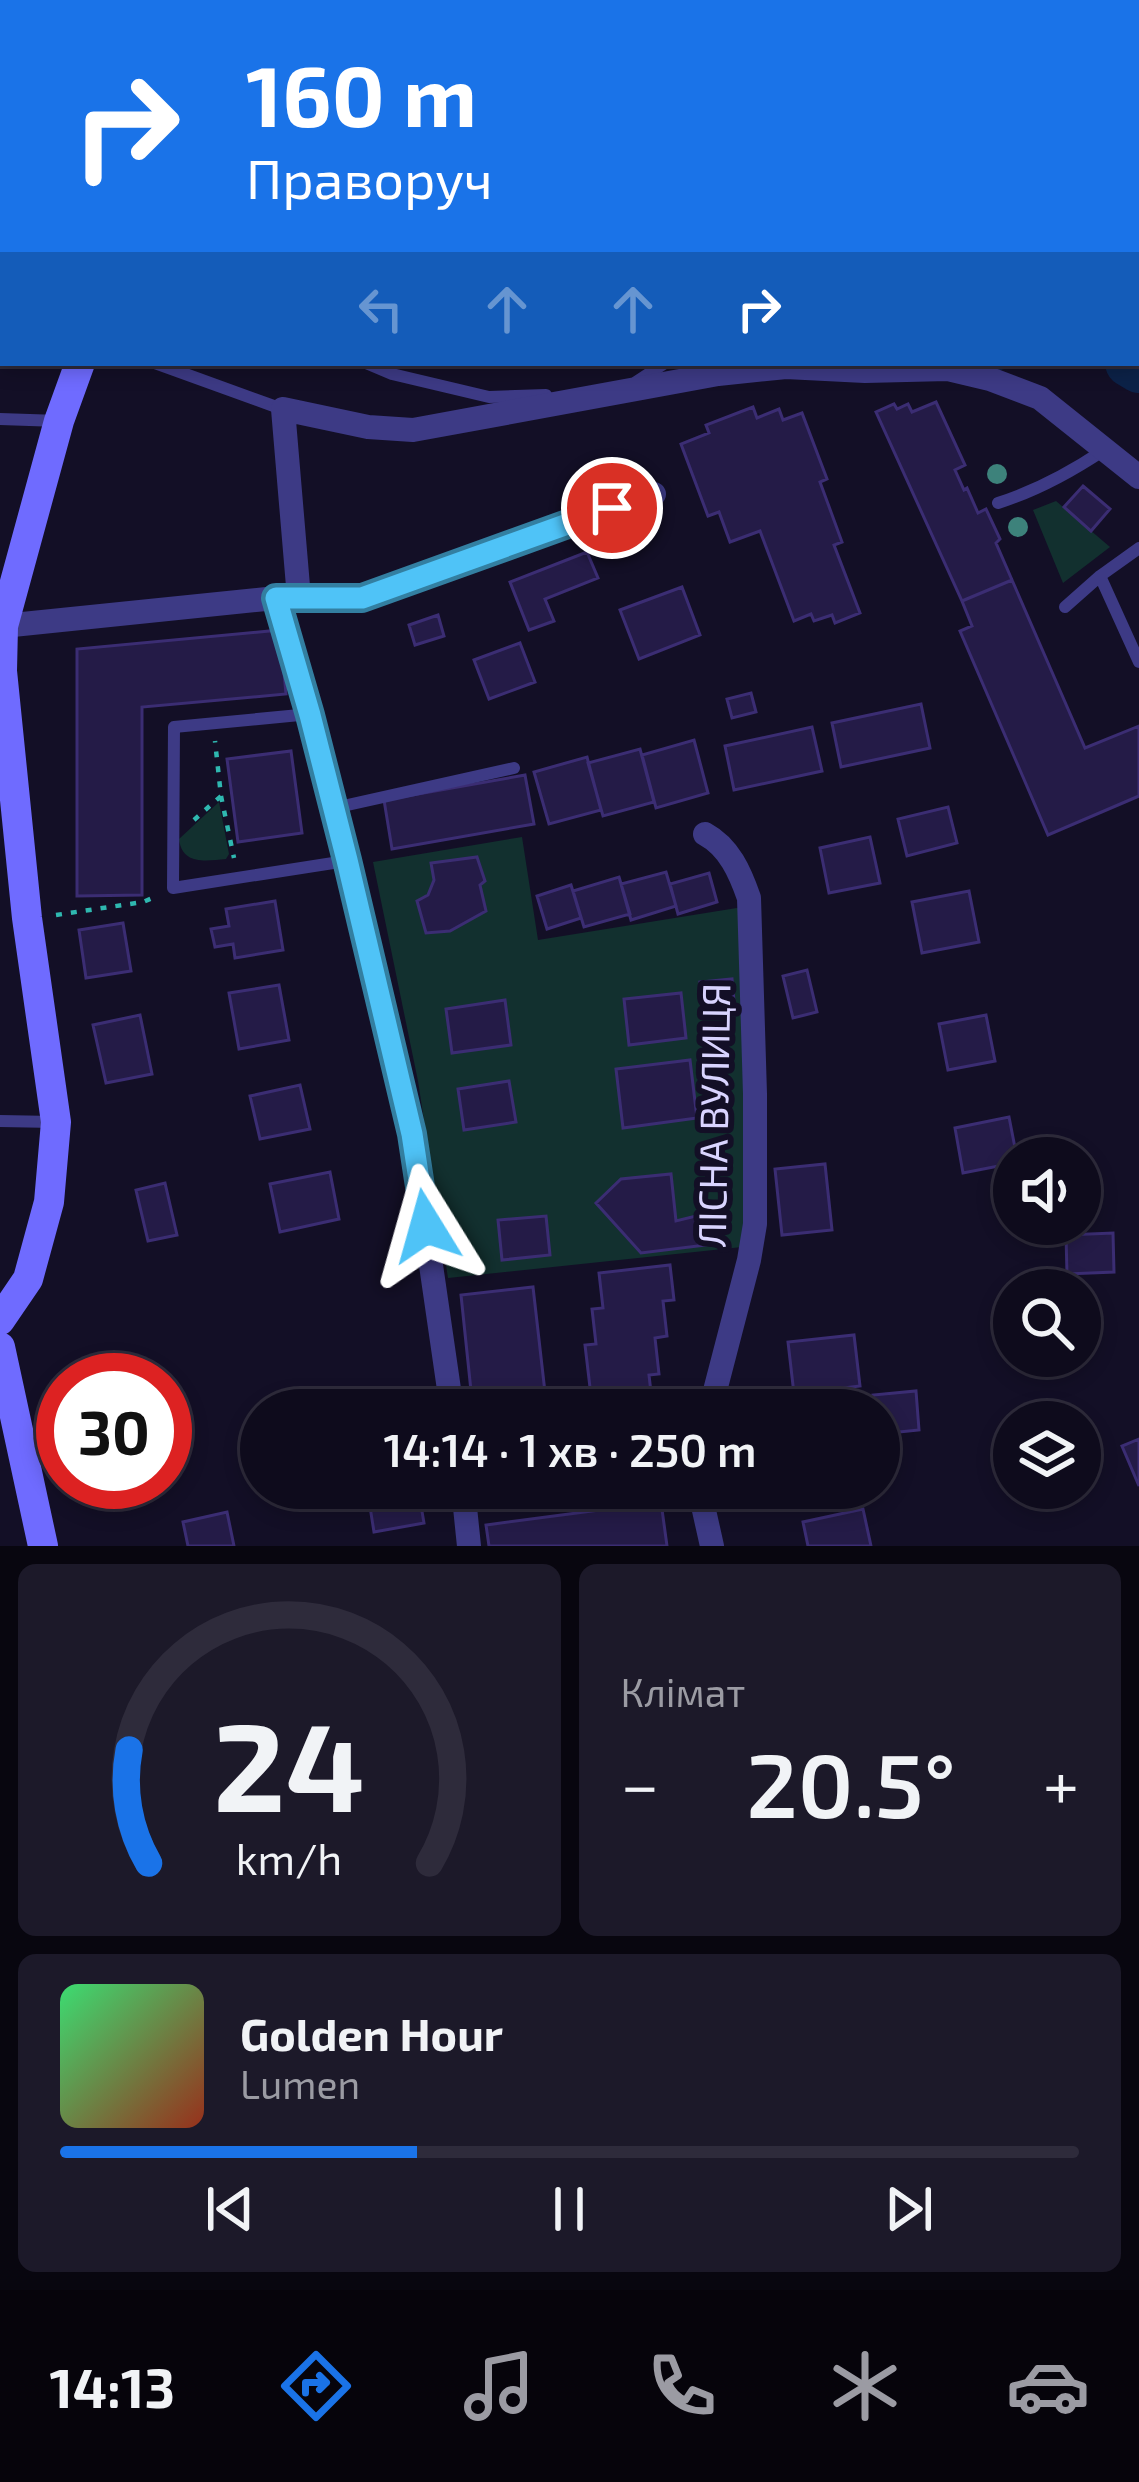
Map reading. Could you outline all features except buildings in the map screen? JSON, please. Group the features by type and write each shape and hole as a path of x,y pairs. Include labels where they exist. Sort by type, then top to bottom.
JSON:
{"main road":[{"path":"0,1320 28,1279 49,1202 56,1122 6,750 3,626 59,421 79,366"},
{"path":"0,1347 43,1546"}],"street":[{"path":"449,1389 412,1134 310,715 287,598 284,409 368,427 413,430 718,374 786,368 948,369 1040,398 1139,478"},
{"path":"3,626 287,598 362,598 654,494"},
{"name":"ЛІСНА ВУЛИЦЯ","path":"705,833 721,843 749,898 755,1094 755,1224 715,1389"},
{"path":"466,1509 469,1546"},
{"path":"704,1509 712,1546"}],"lane":[{"path":"163,366 284,409"},
{"path":"373,366 489,398 620,392 660,366"},
{"path":"0,419 59,421"},
{"path":"998,503 1077,468 1103,449"},
{"path":"1065,608 1139,548"},
{"path":"1100,576 1139,662"},
{"path":"310,715 174,727 172,888 347,860"},
{"path":"334,808 514,768"},
{"path":"0,1121 56,1122"}],"path":[{"path":"214,724 221,796 234,858"},
{"path":"191,822 221,796"},
{"path":"56,915 143,902 172,888"}],"green space":[{"path":"1056,501 1110,547 1063,583 1033,510"},
{"path":"219,802 229,854 218,860 190,857 179,839"},
{"path":"522,837 538,940 743,907 747,1132 742,1247 448,1278 418,1081 373,862"}],"waterway":[{"path":"989,370 1000,366"},
{"path":"1134,366 1139,369"}],"route":[{"path":"426,1226 412,1134 347,860 276,598 362,598 612,508"}]}
